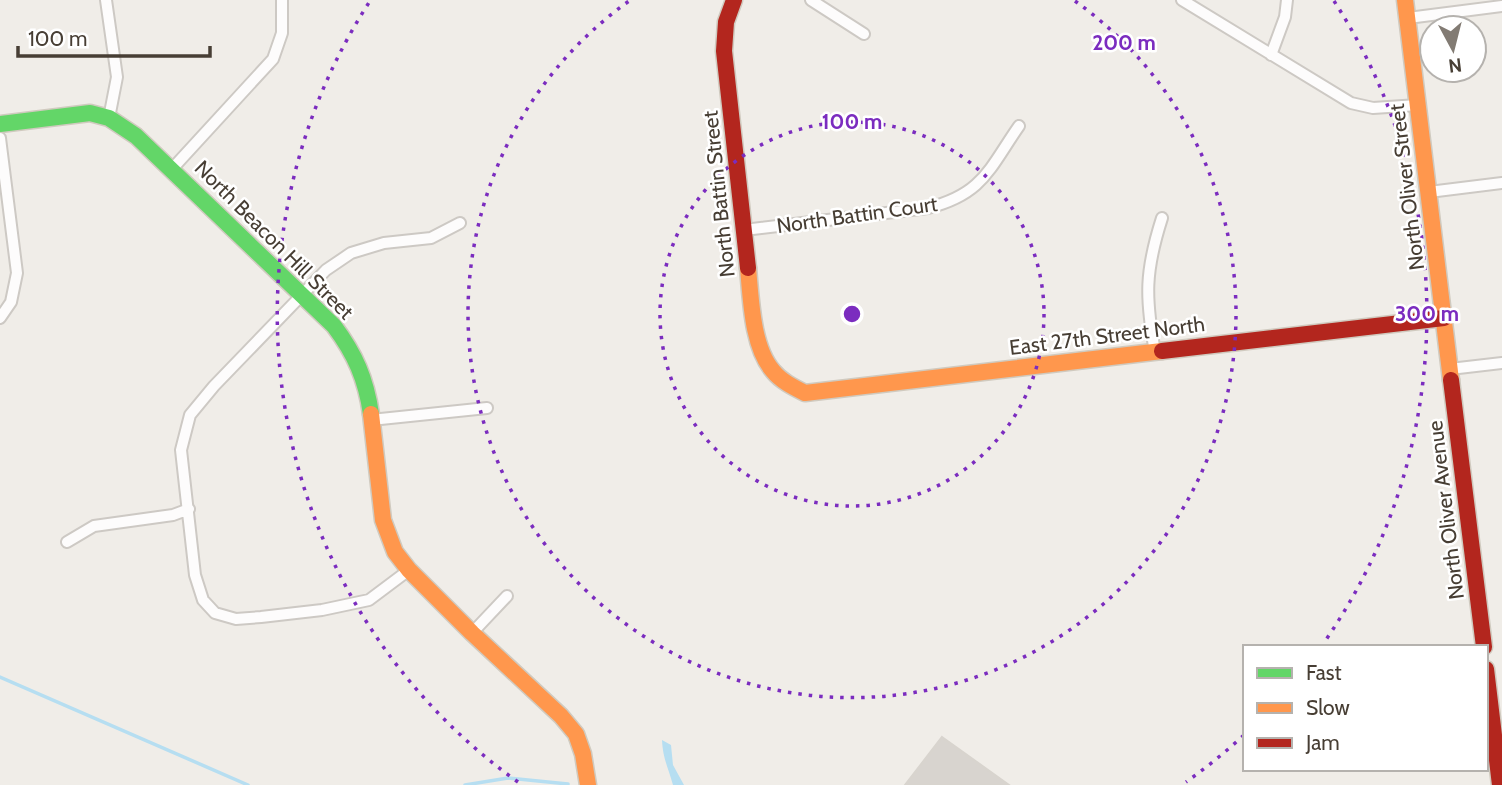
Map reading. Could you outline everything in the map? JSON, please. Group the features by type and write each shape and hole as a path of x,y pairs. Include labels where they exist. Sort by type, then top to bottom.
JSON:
{"street":[{"path":"106,0 117,77 108,118"},
{"path":"172,169 273,59 282,33 282,0"},
{"name":"North Battin Street","path":"734,0 726,22 724,51 753,314 761,352 772,373 779,379"},
{"path":"811,0 864,34"},
{"path":"1182,0 1351,103 1373,108 1418,105"},
{"path":"1271,55 1285,17 1287,0"},
{"name":"North Oliver Street","path":"1405,0 1450,369"},
{"path":"1408,18 1502,6"},
{"name":"North Beacon Hill Street","path":"0,124 90,113 108,118 136,136 172,169 334,326 353,351 368,393 383,520 395,552 409,570 561,716 576,734 583,754 588,785"},
{"name":"North Battin Court","path":"744,230 928,208 951,202 973,189 1019,126"},
{"path":"0,138 18,273 10,302 0,318"},
{"path":"1429,192 1502,183"},
{"path":"1155,352 1147,283 1152,250 1162,218"},
{"path":"409,570 369,600 321,610 236,619 215,613 203,600 195,575 181,450 190,415 214,386 326,270 351,253 384,243 431,238 460,223"},
{"name":"East 27th Street North","path":"779,379 804,393 1444,318"},
{"path":"1450,369 1502,363"},
{"name":"North Oliver Avenue","path":"1450,369 1483,645"},
{"path":"371,420 486,408"},
{"path":"67,542 94,526 173,514 189,509"},
{"path":"472,633 507,596"},
{"path":"1488,686 1500,785"}],"water":[{"path":"662,740 671,745 673,765 684,785 673,785"}],"building":[{"path":"942,737 1009,785 905,785"}],"waterway":[{"path":"0,677 248,785"},
{"path":"465,785 508,778 568,784"}],"traffic: fast":[{"path":"0,124 90,113 109,118 136,136 334,326 358,367 371,414"}],"traffic: slow":[{"path":"1405,0 1451,380"},
{"path":"748,268 754,322 766,361 780,378 805,393 1162,351"},
{"path":"371,414 383,520 395,552 409,570 561,716 576,734 583,754 588,785"}],"traffic: jam":[{"path":"734,0 726,22 724,51 748,268"},
{"path":"1162,351 1444,318"},
{"path":"1451,380 1484,645"},
{"path":"1488,686 1500,785"}]}
